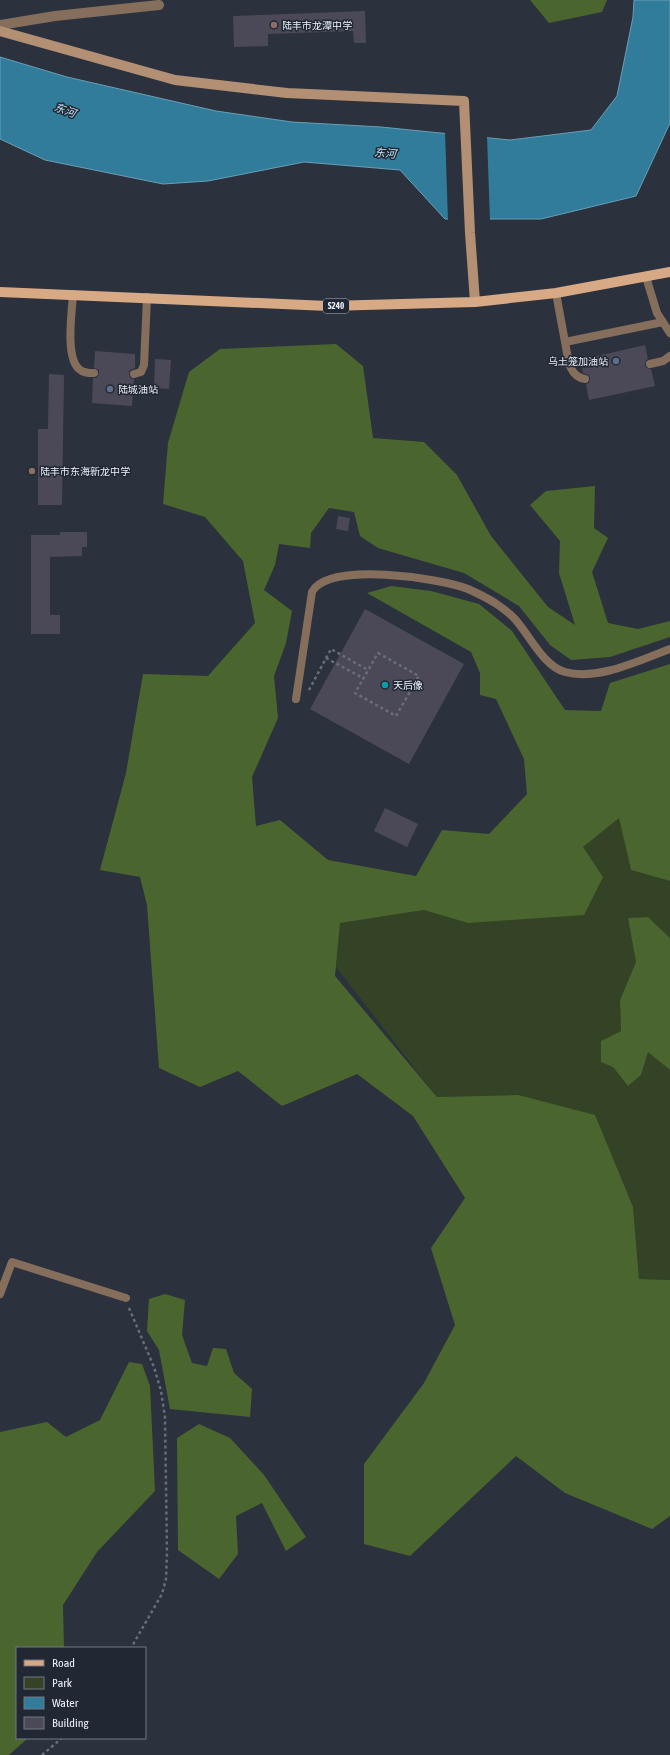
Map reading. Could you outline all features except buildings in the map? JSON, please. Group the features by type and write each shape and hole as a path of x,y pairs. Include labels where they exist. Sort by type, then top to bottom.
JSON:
{"main road":[{"name":"S240","path":"0,292 328,306 475,302 556,293 670,272"}],"street":[{"path":"0,25 55,16 158,5"},
{"path":"0,32 175,80 287,93 464,101 470,233 475,302"}],"lane":[{"path":"646,277 657,313 670,333"},
{"path":"556,293 565,342 573,374 579,378 585,379"},
{"path":"73,294 72,357 79,369 94,373"},
{"path":"134,374 141,372 144,365 147,298"},
{"path":"565,342 663,322"},
{"path":"650,364 663,361 670,356"},
{"path":"296,696 312,592 315,585 323,581 342,576 367,574 410,576 468,589 495,603 514,618 548,660 564,672 580,675 602,672 670,649"},
{"path":"0,1294 12,1262 126,1298"}],"path":[{"path":"296,696 306,696 331,649 368,670"},
{"path":"378,653 419,676 396,716 355,693 368,670 378,653"},
{"path":"326,658 363,678"},
{"path":"126,1298 154,1367 161,1391 165,1417 166,1579 162,1594 132,1647"},
{"path":"42,1755 61,1739"}],"green space":[{"path":"530,0 607,0 602,12 549,23"},
{"path":"336,344 363,366 373,438 424,442 457,475 491,536 548,607 575,625 559,573 560,541 530,505 546,491 595,486 594,528 608,538 592,572 608,623 638,629 670,621 670,637 610,657 571,660 550,645 519,606 464,573 378,548 360,536 354,512 329,508 311,533 310,548 279,544 275,565 264,590 292,611 286,643 274,676 278,718 252,777 256,826 280,820 328,860 416,876 442,830 489,834 527,794 524,759 496,699 480,695 480,673 471,652 367,593 391,586 431,591 479,604 512,631 565,710 601,711 610,683 670,664 670,881 631,870 619,818 583,847 603,877 584,915 468,923 424,910 340,923 335,976 437,1097 518,1095 595,1115 633,1207 639,1279 670,1280 670,1516 652,1529 565,1493 516,1456 410,1556 364,1544 364,1464 424,1383 455,1325 431,1248 465,1198 413,1116 357,1074 282,1106 238,1071 200,1087 159,1068 147,905 140,877 100,870 126,773 143,674 208,676 255,623 243,561 205,517 163,504 168,443 189,372 220,349"},
{"path":"619,817 631,870 670,881 670,938 648,917 628,918 636,962 620,1000 621,1031 601,1041 613,1067 628,1086 641,1075 648,1051 670,1070 670,1280 639,1279 633,1207 518,1095 437,1097 336,967 340,923 424,910 468,923 583,847"},
{"path":"648,917 670,938 670,1070 648,1052 641,1075 628,1086 613,1067 601,1062 601,1041 621,1031 620,1000 636,962 628,918"},
{"path":"165,1294 185,1300 182,1335 192,1363 207,1366 213,1348 226,1349 234,1373 252,1389 250,1417 170,1409 159,1350 147,1331 149,1299"},
{"path":"129,1362 142,1364 150,1386 155,1491 97,1552 63,1605 64,1647 16,1647 16,1739 27,1739 9,1755 0,1755 0,1432 47,1422 66,1437 100,1420"},
{"path":"199,1424 230,1438 264,1475 306,1537 286,1551 262,1503 236,1516 238,1554 219,1579 178,1550 177,1438"}],"water":[{"name":"东河","path":"634,0 670,0 670,123 636,196 541,219 445,219 400,170 304,162 208,181 163,184 45,160 0,139 0,57 67,77 216,111 292,122 381,127 510,140 591,130 617,96 633,17"}],"pier":[{"path":"445,131 487,136 490,221 448,221"}],"place":[{"name":"陆丰市龙潭中学","path":"274,25"},
{"name":"乌土笼加油站","path":"616,361"},
{"name":"陆城油站","path":"110,389"},
{"name":"陆丰市东海新龙中学","path":"32,471"},
{"name":"天后像","path":"385,685"}]}
